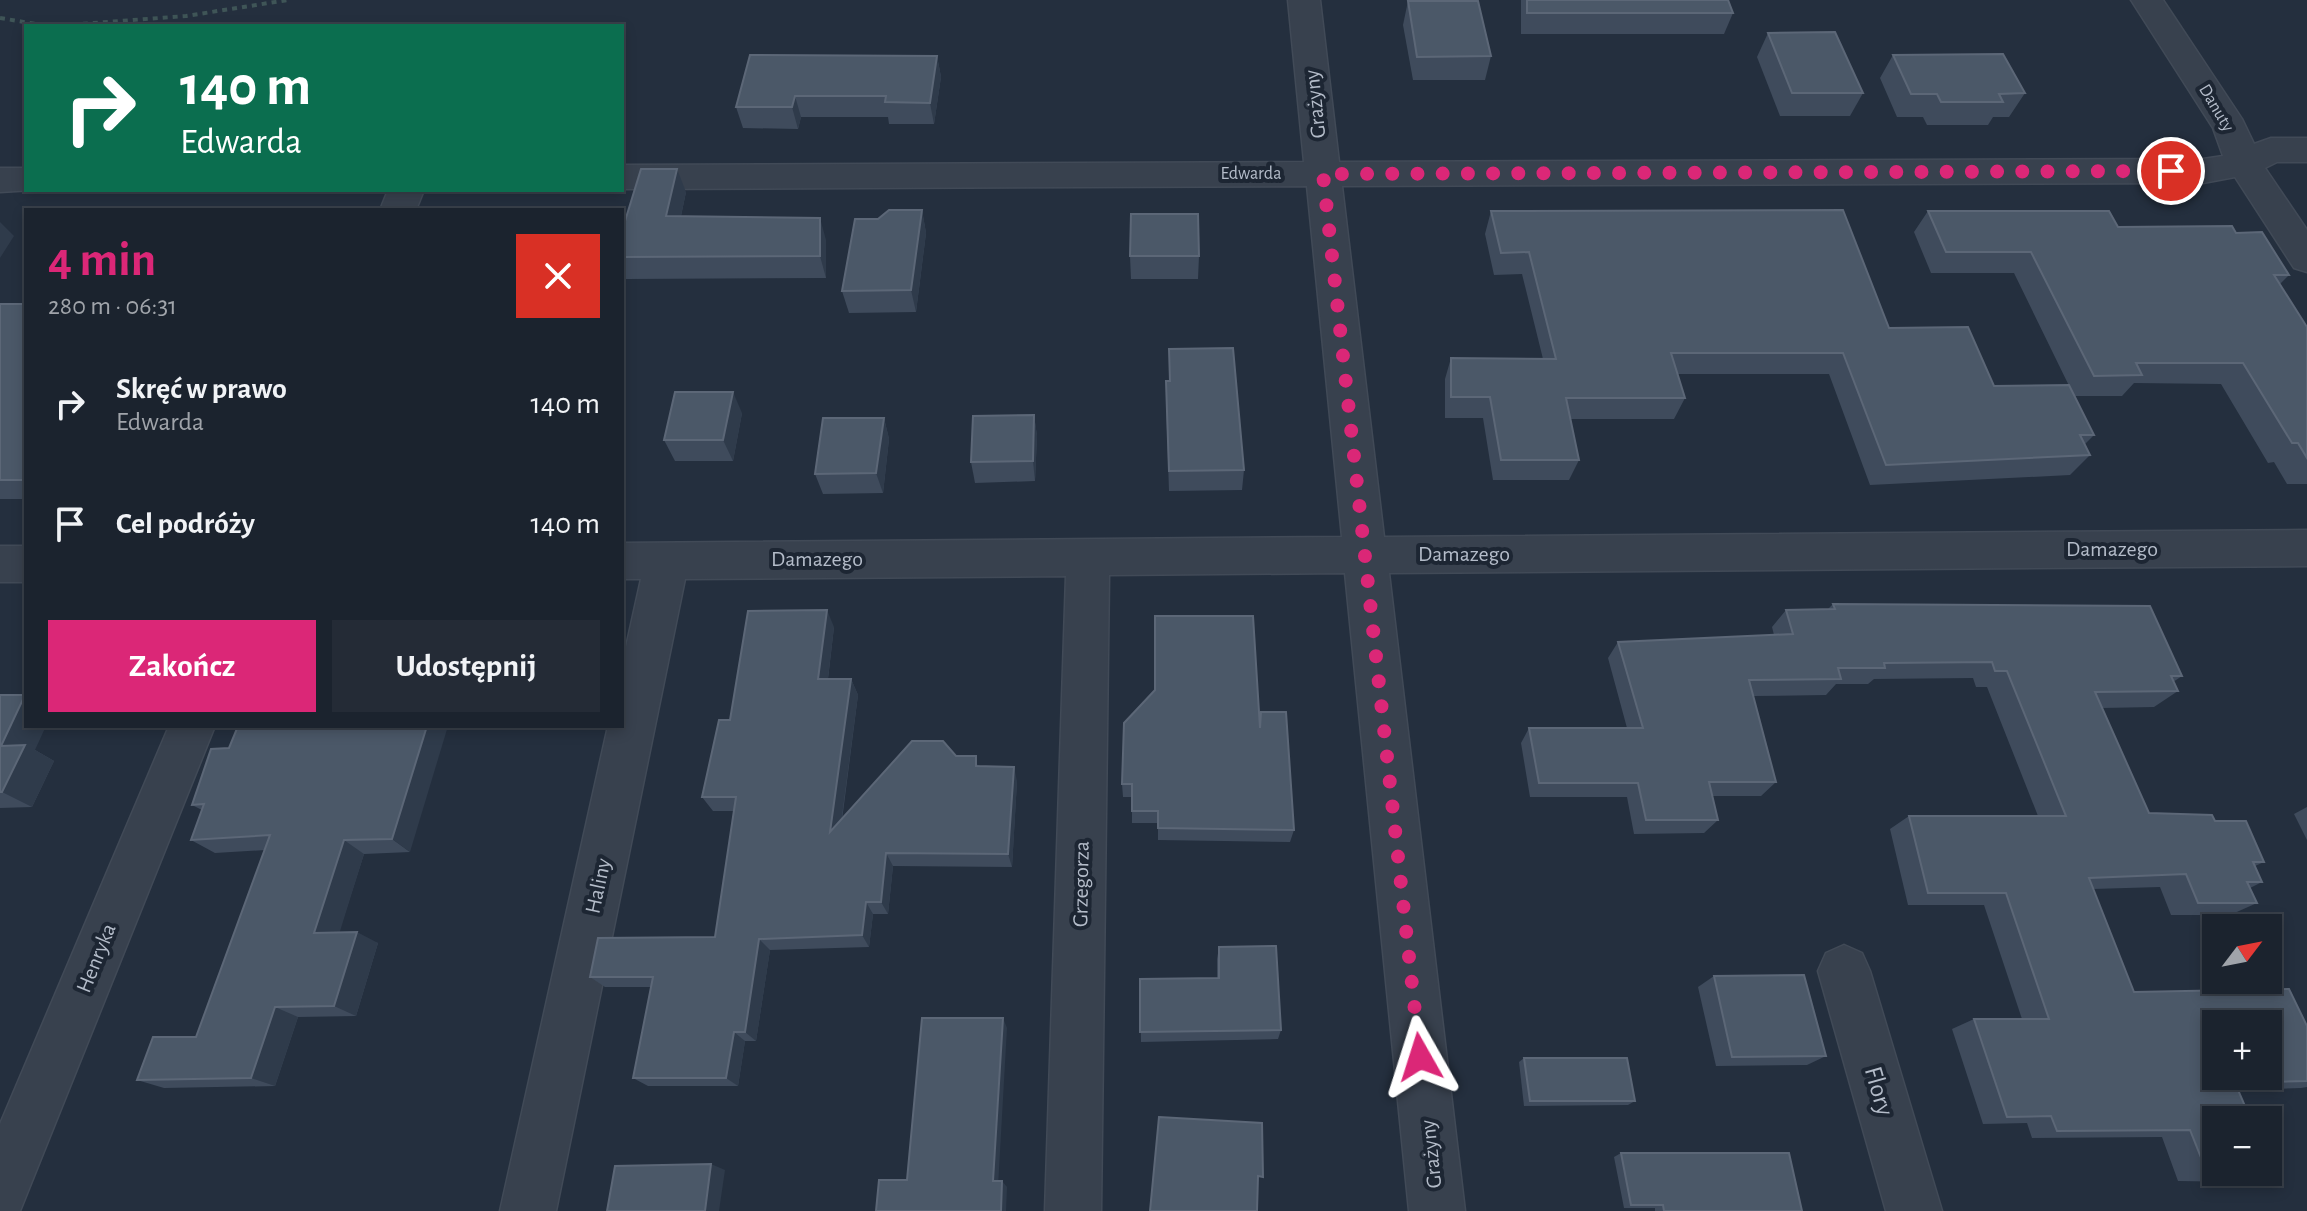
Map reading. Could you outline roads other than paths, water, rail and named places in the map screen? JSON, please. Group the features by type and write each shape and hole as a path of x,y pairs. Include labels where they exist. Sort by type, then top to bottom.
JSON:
{"street":[{"name":"Grażyny","path":"1304,0 1437,1211"},
{"name":"Danuty","path":"2147,0 2230,127 2244,164 2307,259"},
{"name":"Edwarda","path":"624,177 2203,171 2244,164 2271,150 2307,150"},
{"path":"0,180 24,180"},
{"name":"Damazego","path":"645,560 2307,548"},
{"name":"Grzegorza","path":"1073,1211 1088,558"},
{"name":"Haliny","path":"624,677 645,560"},
{"path":"0,564 24,564"},
{"name":"Henryka","path":"0,1191 191,728"},
{"name":"Haliny","path":"528,1211 615,728"},
{"name":"Flory","path":"1844,971 1914,1211"}]}
